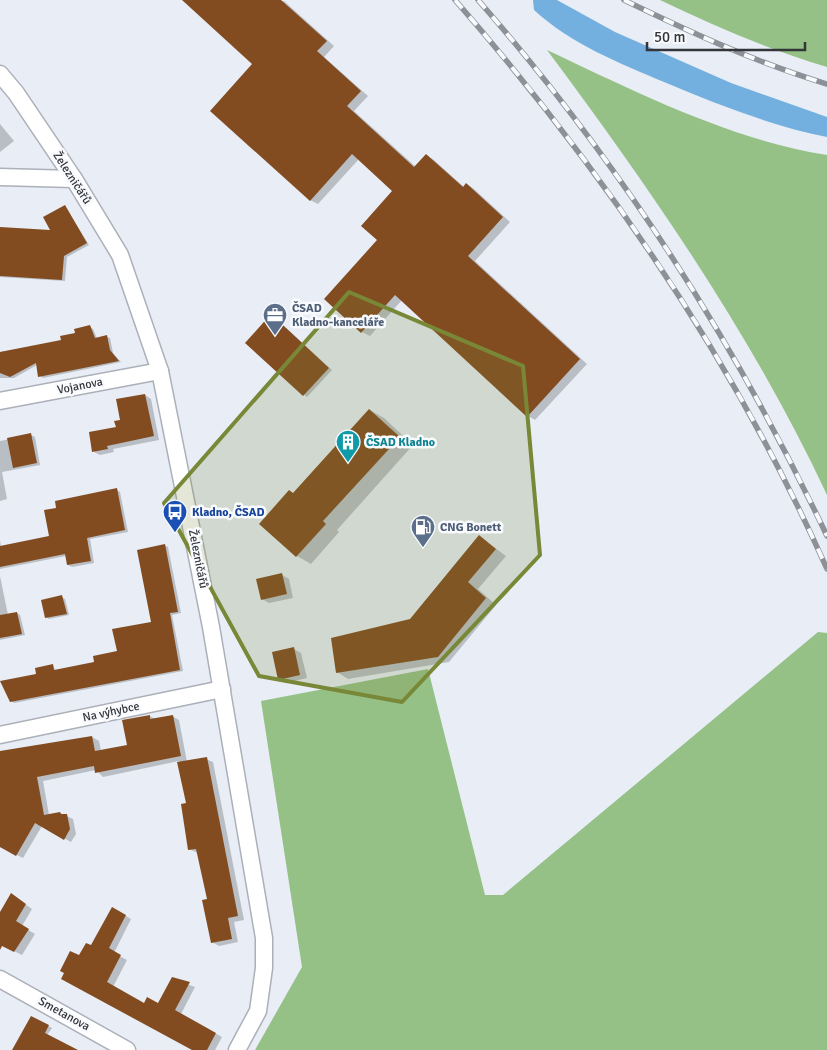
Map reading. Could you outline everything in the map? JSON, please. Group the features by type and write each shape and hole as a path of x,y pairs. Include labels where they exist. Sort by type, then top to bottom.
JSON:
{"street":[{"name":"Železničářů","path":"0,74 16,93 74,179 120,255 160,371 211,626 264,938 264,968 258,1011 237,1050"},
{"path":"0,177 74,179"},
{"name":"Vojanova","path":"0,402 160,371"},
{"name":"Na výhybce","path":"0,735 222,690"},
{"name":"Smetanova","path":"0,979 127,1050"}],"highlighted area":[{"path":"349,292 523,366 540,555 402,702 259,676 164,503"}],"green space":[{"path":"660,0 827,0 827,67 742,37"},
{"path":"547,50 649,97 719,126 791,148 827,155 827,495 798,436 766,378 698,265 662,211"},
{"path":"818,632 827,633 827,1050 255,1050 302,967 261,701 428,669 485,895 503,895"}],"water":[{"path":"533,0 557,0 615,32 731,83 827,117 827,137 785,127 744,114 613,60 580,43 548,22 534,10"}],"building":[{"path":"182,0 281,0 327,41 317,51 361,91 347,106 414,167 426,154 463,187 466,183 503,217 468,256 580,359 527,417 395,295 361,333 324,299 377,240 361,226 392,191 352,154 310,201 210,111 252,64"},
{"path":"65,205 87,243 64,256 62,280 0,276 0,227 50,230 43,217"},
{"path":"271,314 329,368 303,396 245,343"},
{"path":"90,325 95,338 107,335 110,350 119,361 38,377 36,363 10,377 0,373 0,352 61,340 60,336 75,333 74,329"},
{"path":"145,394 154,436 107,446 108,449 92,452 89,432 116,427 114,421 120,420 116,399"},
{"name":"ČSAD Kladno","path":"369,409 400,437 323,521 326,524 296,557 259,524 289,490 293,493"},
{"path":"31,433 37,463 13,468 7,438"},
{"path":"117,488 125,530 87,538 91,561 67,565 65,554 0,567 0,546 49,536 44,510 56,508 55,501"},
{"path":"479,535 496,549 468,582 486,598 438,657 336,673 331,638 410,619"},
{"path":"165,544 178,612 170,613 180,670 10,702 0,681 36,674 35,668 53,664 54,670 94,662 93,656 117,651 112,629 151,622 137,550"},
{"path":"282,573 287,594 261,600 256,579"},
{"path":"62,595 67,614 45,618 41,600"},
{"path":"17,612 22,634 0,638 0,615"},
{"path":"294,647 300,675 278,680 272,652"},
{"path":"150,715 150,719 173,715 181,756 95,773 94,766 37,777 44,815 60,812 61,814 67,814 70,829 64,840 35,823 16,856 0,847 0,751 92,736 95,751 127,745 122,720"},
{"path":"207,757 238,916 228,918 232,939 211,943 202,900 207,899 196,849 188,850 181,804 186,803 177,762"},
{"path":"11,893 26,904 16,921 29,929 14,952 2,946 0,950 0,912"},
{"path":"112,907 126,915 109,948 121,955 107,982 144,1003 147,997 158,1003 172,977 190,982 175,1010 216,1033 207,1050 192,1050 61,979 64,973 60,971 70,951 79,955 86,943 91,945"},
{"path":"31,1016 49,1025 45,1033 78,1050 12,1050"}],"railway":[{"path":"455,0 563,132 614,201 662,271 708,342 751,416 827,569"},
{"path":"478,0 580,125 627,190 671,256 714,324 754,393 827,536"},
{"path":"624,0 724,46 775,67 827,84"}],"place":[{"name":"ČSAD Kladno-kanceláře","path":"275,336"},
{"name":"ČSAD Kladno","path":"348,463"},
{"name":"Kladno, ČSAD","path":"175,533"},
{"name":"CNG Bonett","path":"423,548"}]}
